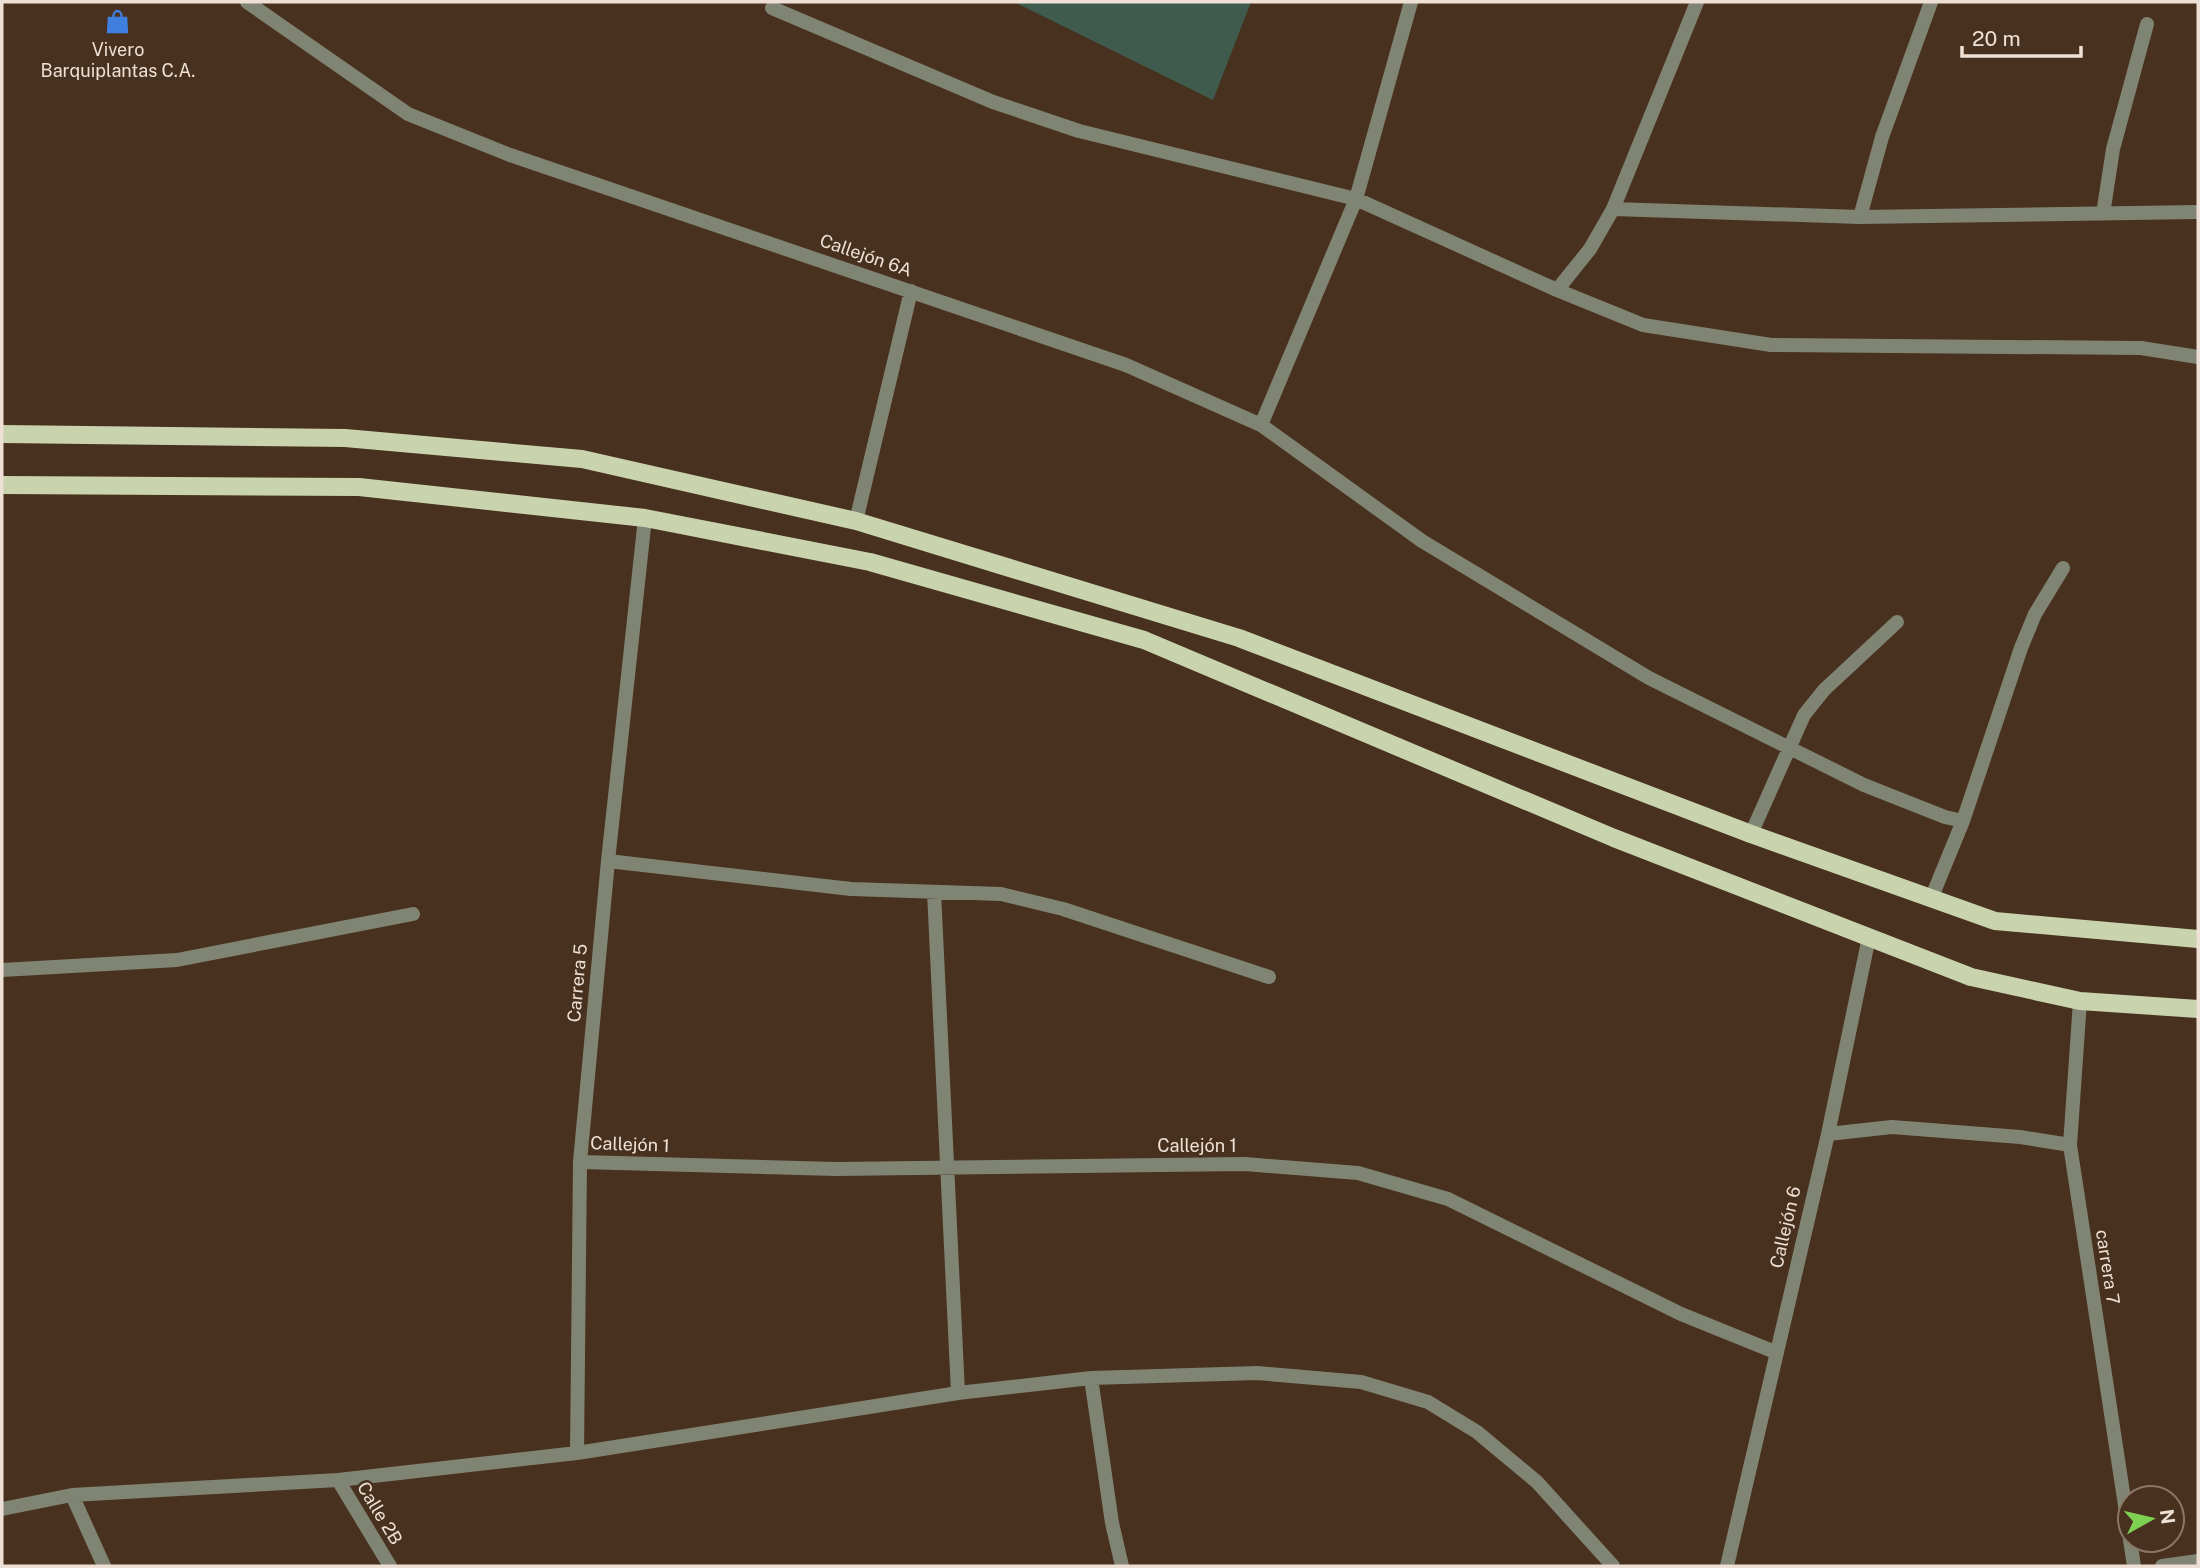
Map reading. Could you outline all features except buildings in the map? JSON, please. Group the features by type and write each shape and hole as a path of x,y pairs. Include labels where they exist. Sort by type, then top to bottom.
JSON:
{"main road":[{"path":"2,434 345,438 582,459 856,521 1239,638 1751,834 1995,921 2198,939"},
{"path":"2,485 359,487 645,518 870,562 1144,640 1614,838 1971,977 2080,1001 2198,1009"}],"street":[{"name":"Callejón 6A","path":"247,2 408,114 510,155 1126,365 1261,425 1422,541 1514,599 1649,678 1864,786 1963,821"},
{"path":"1261,425 1356,199 1411,2"},
{"path":"1558,290 1590,249 1612,209 1697,2"},
{"path":"1860,217 1882,136 1931,2"},
{"path":"772,8 993,102 1079,131 1356,199 1558,290 1643,325 1771,345 2141,348 2198,357"},
{"path":"2103,214 2116,136 2147,24"},
{"path":"1612,209 1860,217 2198,212"},
{"path":"856,521 911,291"},
{"name":"Carrera 5","path":"576,1453 580,1162 608,861 645,518"},
{"path":"1931,899 1963,821 2021,648 2035,614 2063,568"},
{"path":"1751,834 1804,715 1824,690 1897,622"},
{"path":"608,861 851,889 1001,894 1063,909 1269,977"},
{"path":"934,892 958,1393"},
{"path":"2,970 177,960 413,914"},
{"name":"Callejón 6","path":"1727,1566 1828,1134 1869,937"},
{"name":"carrera 7","path":"2080,1001 2070,1145 2122,1484"},
{"path":"1828,1134 1892,1128 2020,1137 2070,1145"},
{"name":"Callejón 1","path":"580,1162 836,1169 1245,1164 1358,1174 1448,1199 1681,1314 1775,1352"},
{"path":"2,1509 72,1495 338,1480 576,1453 958,1393 1091,1378 1257,1373 1361,1382 1428,1402 1477,1432 1537,1482 1613,1566"},
{"path":"1091,1378 1112,1523 1122,1566"},
{"name":"Calle 2B","path":"338,1480 390,1566"},
{"path":"72,1495 104,1566"},
{"path":"2162,1566 2198,1561"}],"green space":[{"path":"1014,2 1251,2 1213,100"}],"place":[{"name":"Vivero Barquiplantas C.A.","path":"118,22"}]}
